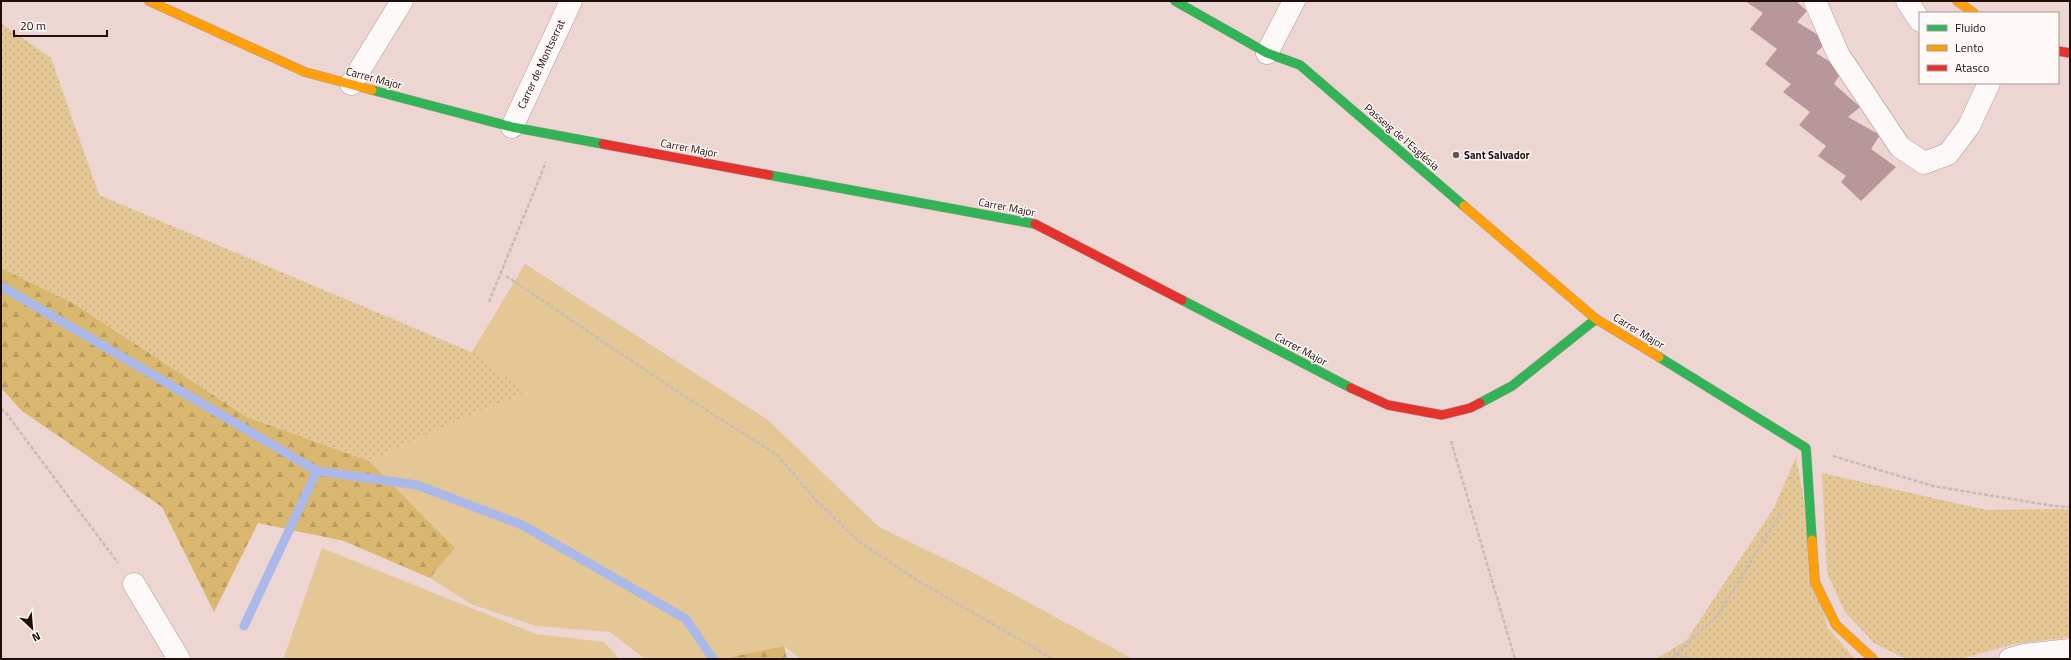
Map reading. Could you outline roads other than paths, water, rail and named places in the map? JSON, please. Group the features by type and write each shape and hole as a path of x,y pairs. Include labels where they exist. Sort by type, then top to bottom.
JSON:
{"street":[{"name":"Carrer Major","path":"149,1 305,72 512,127 1039,225 1331,378 1388,405 1442,415 1470,408 1512,386 1596,319 1806,448 1816,582 1836,625 1873,659"},
{"path":"351,84 402,1"},
{"name":"Carrer de Montserrat","path":"512,127 571,1"},
{"name":"Passeig de l'Església","path":"1175,1 1267,53 1300,65 1596,319"},
{"path":"1267,53 1294,1"},
{"path":"1815,1 1838,54 1900,147 1924,162 1948,154 1969,126 1989,84"},
{"path":"1907,1 1919,19"},
{"path":"1957,1 1973,12"},
{"path":"2059,50 2070,53"},
{"path":"134,584 179,659"},
{"path":"2010,659 2024,655 2070,650"}],"waterway":[{"path":"1,286 317,471 417,485 522,525 686,619 713,659"},
{"path":"244,626 317,471"}],"place":[{"name":"Sant Salvador","path":"1456,155"}]}
